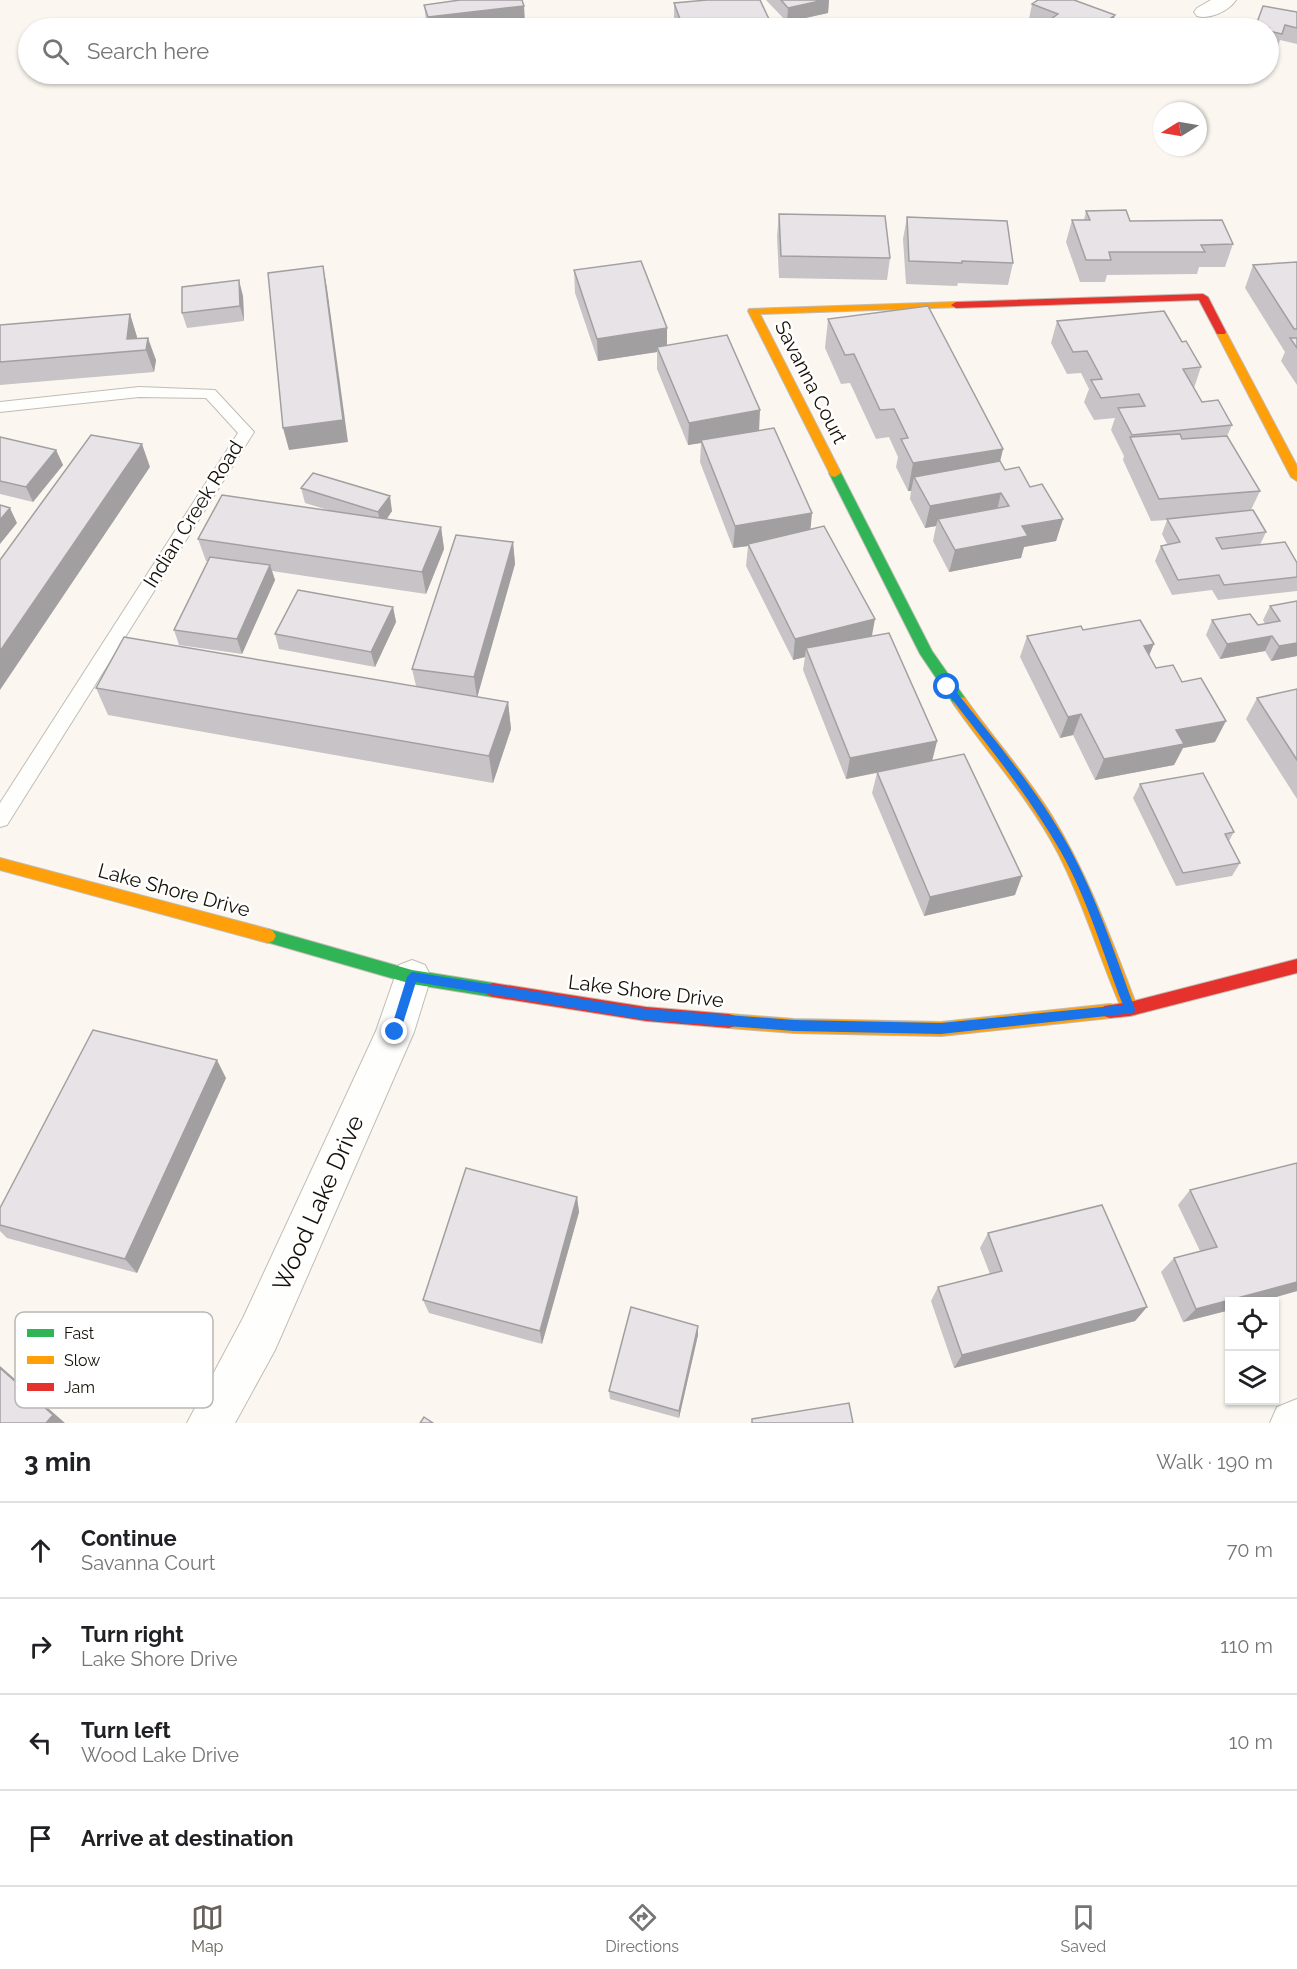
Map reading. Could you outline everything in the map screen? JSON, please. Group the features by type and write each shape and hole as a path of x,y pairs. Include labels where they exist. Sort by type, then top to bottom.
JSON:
{"street":[{"path":"1204,12 1226,0"},
{"name":"Savanna Court","path":"1130,1009 1086,893 1065,851 1032,796 977,728 927,654 753,311 1203,297 1297,477"},
{"name":"Lake Shore Drive","path":"0,864 226,924 412,977 646,1014 794,1026 941,1029 1130,1009 1297,966"},
{"name":"Wood Lake Drive","path":"210,1423 260,1334 395,1032 412,977"}],"lane":[{"name":"Indian Creek Road","path":"0,407 139,392 210,393 246,432 0,819"}],"building":[{"path":"460,0 522,0 524,6 428,17 424,5"},
{"path":"707,0 760,0 769,18 680,18 674,3"},
{"path":"781,0 824,0 788,8"},
{"path":"1038,0 1074,0 1115,15 1111,18 1052,18 1058,14 1032,4"},
{"path":"1263,6 1297,12 1297,28 1285,25 1282,34 1279,33 1279,18 1259,18"},
{"path":"1126,210 1130,221 1222,220 1233,244 1201,245 1205,252 1109,252 1111,260 1086,260 1072,220 1090,220 1086,211"},
{"path":"779,214 885,216 890,258 781,256"},
{"path":"907,217 1007,221 1013,263 909,261"},
{"path":"641,261 667,328 597,339 574,270"},
{"path":"1297,262 1297,329 1294,329 1253,265"},
{"path":"323,266 343,420 283,428 268,273"},
{"path":"239,280 240,306 182,313 182,287"},
{"path":"928,306 1003,449 913,463 901,439 908,438 894,409 880,410 854,354 845,355 828,319"},
{"path":"1164,311 1182,342 1186,341 1201,367 1183,369 1202,402 1218,400 1232,425 1132,435 1118,408 1145,406 1139,394 1101,398 1091,380 1102,379 1087,351 1073,352 1057,321"},
{"path":"130,314 127,339 148,338 146,350 0,362 0,325"},
{"path":"727,335 760,410 689,423 657,347"},
{"path":"1290,338 1297,338 1297,348"},
{"path":"774,428 812,513 735,526 701,440"},
{"path":"1180,434 1182,439 1227,436 1260,491 1159,499 1130,437"},
{"path":"91,435 142,444 0,651 0,560"},
{"path":"0,437 56,450 26,487 0,481"},
{"path":"1000,461 1005,470 1019,467 1030,487 1042,484 1063,519 1022,526 1028,536 955,550 938,519 1009,506 1001,493 930,506 914,477"},
{"path":"313,473 390,496 378,512 301,488"},
{"path":"222,495 441,527 422,572 198,539"},
{"path":"0,505 10,508 0,520"},
{"path":"1253,510 1266,532 1216,538 1222,549 1285,542 1297,563 1297,577 1224,585 1219,575 1178,580 1161,546 1180,542 1167,519"},
{"path":"824,526 875,619 795,639 748,544"},
{"path":"456,535 513,542 474,677 412,669"},
{"path":"210,557 270,565 237,639 174,630"},
{"path":"298,590 393,607 371,652 275,634"},
{"path":"1297,601 1297,643 1279,646 1272,636 1227,644 1212,620 1250,614 1258,625 1280,621 1270,606"},
{"path":"1140,620 1154,644 1144,646 1156,668 1173,665 1182,682 1201,678 1226,721 1176,730 1184,744 1104,759 1081,714 1068,717 1027,636 1081,626 1083,630"},
{"path":"889,633 937,741 850,758 806,648"},
{"path":"124,637 508,702 489,756 96,688"},
{"path":"1297,689 1297,760 1257,698"},
{"path":"964,754 1022,876 930,897 877,772"},
{"path":"1203,773 1234,832 1225,834 1240,863 1183,873 1140,784"},
{"path":"93,1030 217,1060 125,1259 0,1225 0,1208"},
{"path":"1297,1163 1297,1282 1241,1297 1225,1297 1225,1301 1196,1309 1174,1258 1217,1247 1190,1190"},
{"path":"466,1168 577,1197 540,1331 423,1300"},
{"path":"1102,1205 1147,1307 962,1355 938,1287 1002,1271 988,1233"},
{"path":"631,1307 698,1326 679,1411 609,1391"},
{"path":"0,1368 15,1381 15,1408 45,1408 53,1415 46,1423 0,1423"},
{"path":"849,1403 853,1423 752,1423 752,1419"},
{"path":"424,1417 433,1423 420,1423"}],"traffic: fast":[{"path":"835,473 927,654 960,702"},
{"path":"268,936 412,977 493,990"}],"traffic: slow":[{"path":"835,473 753,311 956,305"},
{"path":"1221,332 1297,477"},
{"path":"960,702 1023,785 1062,847 1099,927 1130,1009"},
{"path":"0,864 268,936"},
{"path":"729,1021 794,1026 941,1029 1110,1011"}],"traffic: jam":[{"path":"956,305 1203,297 1221,332"},
{"path":"1110,1011 1130,1009 1297,966"},
{"path":"493,990 646,1014 729,1021"}],"route":[{"path":"395,1032 412,977 646,1014 794,1026 941,1029 1130,1009 1086,893 1065,851 1032,796 947,687"}]}
